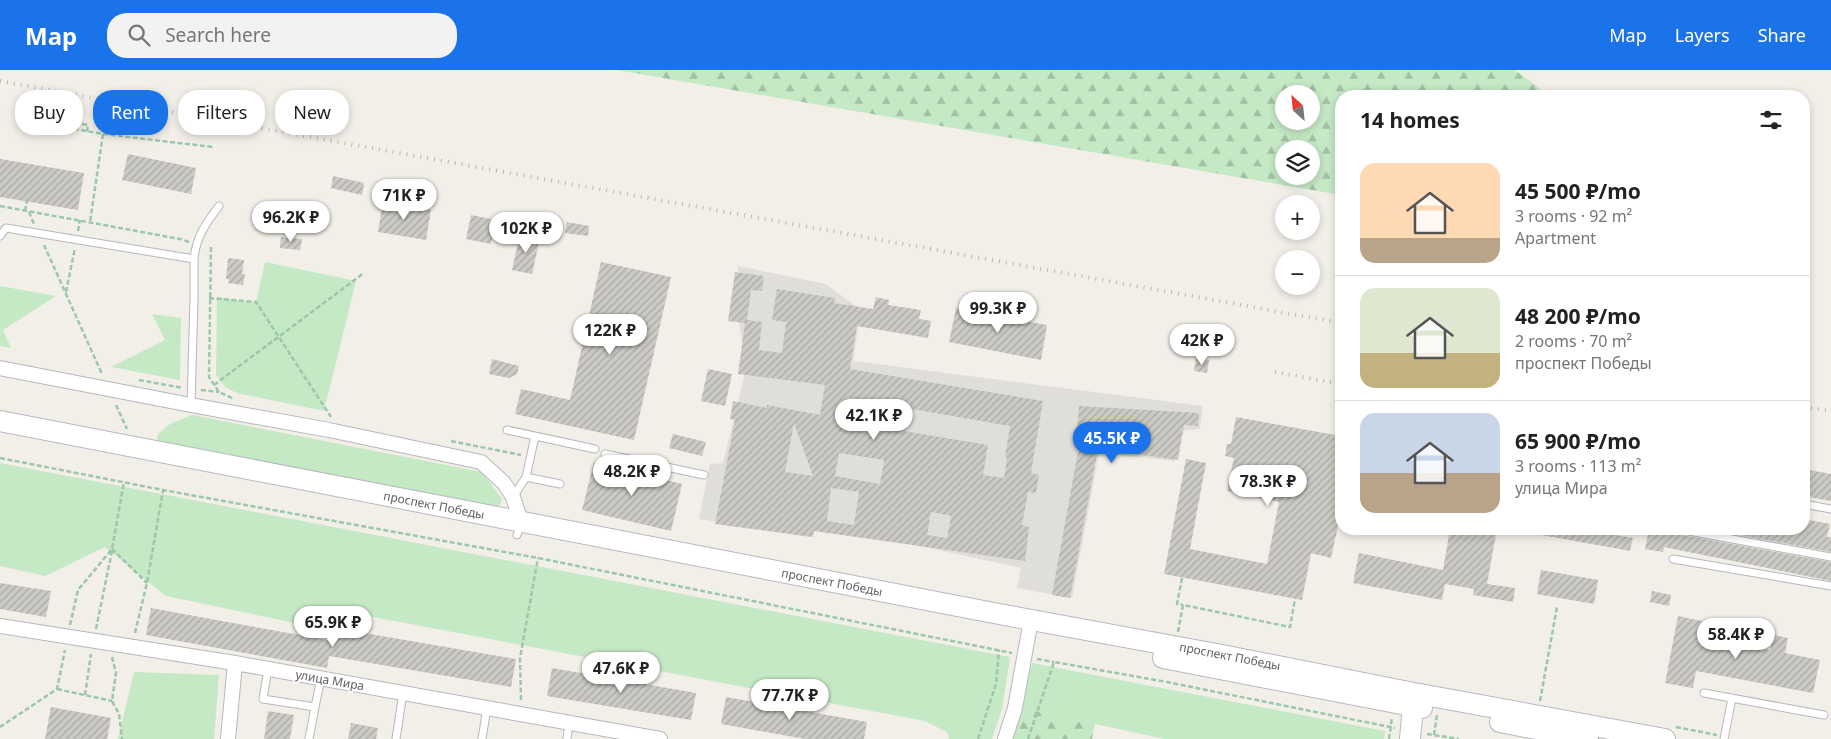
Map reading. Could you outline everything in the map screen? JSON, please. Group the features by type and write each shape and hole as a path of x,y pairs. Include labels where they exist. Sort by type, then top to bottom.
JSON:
{"main road":[{"name":"проспект Победы","path":"0,421 139,447 519,528"},
{"name":"проспект Победы","path":"0,434 519,528 1030,626 1212,653 1413,699 1591,735"},
{"name":"проспект Победы","path":"1413,699 1528,731 1665,739"},
{"path":"1410,739 1413,699"}],"street":[{"path":"0,368 191,406 329,430 481,462 504,483 513,497 519,528"},
{"name":"улица Мира","path":"0,626 235,663 656,739"},
{"path":"1005,739 1015,708 1030,626"},
{"path":"228,739 235,663"}],"lane":[{"path":"191,406 195,245 200,231 218,206"},
{"path":"0,236 3,226 194,259"},
{"path":"507,430 595,449"},
{"path":"513,497 526,477 535,436"},
{"path":"605,454 704,475"},
{"path":"526,477 560,484"},
{"path":"1810,505 1831,509"},
{"path":"1710,535 1831,557"},
{"path":"1673,559 1831,586"},
{"path":"268,669 263,699 314,707"},
{"path":"309,739 321,678"},
{"path":"396,739 403,693"},
{"path":"1704,693 1824,715"},
{"path":"1724,739 1732,698"},
{"path":"482,739 487,708"},
{"path":"567,739 569,723"}],"path":[{"path":"83,124 88,125 87,132"},
{"path":"83,131 93,133"},
{"path":"90,222 103,135"},
{"path":"111,135 213,147"},
{"path":"27,201 27,211 100,369"},
{"path":"0,206 180,239 195,245"},
{"path":"66,293 80,220"},
{"path":"211,247 208,377 219,392"},
{"path":"214,385 364,273"},
{"path":"209,298 256,302 332,418 322,416"},
{"path":"206,390 219,392 234,399"},
{"path":"115,403 127,430"},
{"path":"451,441 530,457"},
{"path":"0,458 163,490 538,558 999,650 996,684 978,739"},
{"path":"85,695 124,482"},
{"path":"132,647 147,583 163,490"},
{"path":"112,550 147,583"},
{"path":"0,727 57,689 78,590 112,550"},
{"path":"522,714 520,658 538,558"},
{"path":"1182,578 1177,604 1290,626 1294,599"},
{"path":"1178,630 1184,606"},
{"path":"1540,702 1557,607"},
{"path":"108,644 116,673 112,701 119,714 122,739"},
{"path":"1028,739 1054,662 1167,682 1390,728"},
{"path":"57,689 112,701"},
{"path":"1434,735 1459,739"}],"shaded area":[{"path":"738,266 826,284 861,310 853,361 1203,406 1200,429 1180,431 1175,461 1099,453 1072,598 1017,588 1021,568 812,523 809,537 699,519 710,464 723,463 746,369 738,315"}],"green space":[{"path":"617,70 1515,70 1542,90 1335,90 1335,194 1283,185 1320,185 1320,140 1275,140 1275,184"},
{"path":"265,262 356,281 324,411 237,393 225,387 216,374 217,297 256,303"},
{"path":"0,286 56,296 3,330 11,348 0,346"},
{"path":"152,314 181,318 180,380 111,367 165,340"},
{"path":"192,415 482,472 502,499 498,511 156,446 158,434 170,424"},
{"path":"0,463 1010,657 1002,709 992,739 949,739 947,732 925,721 336,610 319,628 166,596 105,547 45,576 0,566"},
{"path":"1032,663 1385,731 1384,739 1165,739 1021,708"},
{"path":"134,672 219,675 214,739 118,739"},
{"path":"1021,708 1095,724 1092,739 1012,739"}],"building":[{"path":"128,154 196,168 191,194 122,180"},
{"path":"0,159 84,173 78,210 0,197"},
{"path":"333,176 364,183 362,195 331,188"},
{"path":"383,201 431,210 426,240 378,232"},
{"path":"471,215 505,222 505,220 517,222 515,240 492,237 491,244 466,239"},
{"path":"567,222 589,226 588,236 565,233"},
{"path":"520,234 540,238 532,274 512,270"},
{"path":"281,237 302,239 300,250 280,248"},
{"path":"228,258 244,260 242,274 245,274 243,285 228,283 229,279 226,279"},
{"path":"601,262 671,277 634,440 515,414 521,389 570,400"},
{"path":"735,272 764,276 762,291 751,290 747,320 762,322 759,350 782,353 786,322 772,320 777,289 835,298 834,303 873,309 876,297 889,300 888,305 921,310 919,319 931,321 928,338 857,326 850,369 1043,401 1031,473 1039,475 1036,493 1028,492 1022,525 1029,527 1025,561 814,531 813,537 715,524 735,420 730,419 733,401 767,408 767,405 820,415 825,385 738,374 745,323 728,321","holes":["848,398 1010,426 1004,478 983,475 988,445 844,421","794,423 813,476 785,472","839,453 884,460 880,484 835,476","831,488 859,492 854,525 827,521","931,512 951,516 947,538 927,535"]},
{"path":"956,308 1047,325 1041,360 949,342"},
{"path":"1196,358 1209,360 1207,373 1194,371"},
{"path":"492,359 519,366 517,374 509,378 489,374"},
{"path":"708,369 732,374 725,406 701,401"},
{"path":"1079,406 1199,413 1198,426 1184,425 1178,460 1098,449 1070,598 1052,595 1079,446 1076,445"},
{"path":"1236,417 1335,435 1336,535 1331,558 1311,553 1302,600 1164,574 1186,459 1206,463 1190,549 1267,564 1279,502 1227,491 1234,458 1225,456 1227,444 1231,444"},
{"path":"673,434 706,442 702,456 669,448"},
{"path":"594,462 682,484 671,531 582,510"},
{"path":"1810,470 1831,474 1831,501 1810,497"},
{"path":"1810,520 1830,524 1827,537 1831,537 1831,552 1739,535 1810,535"},
{"path":"1449,535 1496,535 1487,584 1515,588 1513,602 1473,595 1474,589 1445,584 1442,600 1353,583 1359,553 1443,570"},
{"path":"1542,535 1616,535 1633,538 1630,551"},
{"path":"1648,535 1682,535 1831,562 1831,581 1664,547 1663,552 1645,549"},
{"path":"1541,570 1598,580 1594,604 1537,594"},
{"path":"0,583 51,591 46,617 0,609"},
{"path":"1652,591 1671,595 1669,606 1650,602"},
{"path":"151,608 332,641 335,628 516,659 511,687 329,656 327,668 146,635"},
{"path":"1678,616 1706,622 1703,637 1770,650 1774,635 1788,638 1785,653 1820,660 1813,693 1696,671 1693,688 1665,683"},
{"path":"552,668 696,693 691,720 547,696"},
{"path":"726,697 867,722 864,739 805,739 721,724"},
{"path":"51,707 111,718 107,739 45,739"},
{"path":"268,711 294,715 290,739 264,739"},
{"path":"351,723 378,728 376,739 348,739"}],"railway":[{"path":"0,81 1335,322"},
{"path":"1275,372 1335,383"},
{"path":"1810,408 1831,411"}]}
